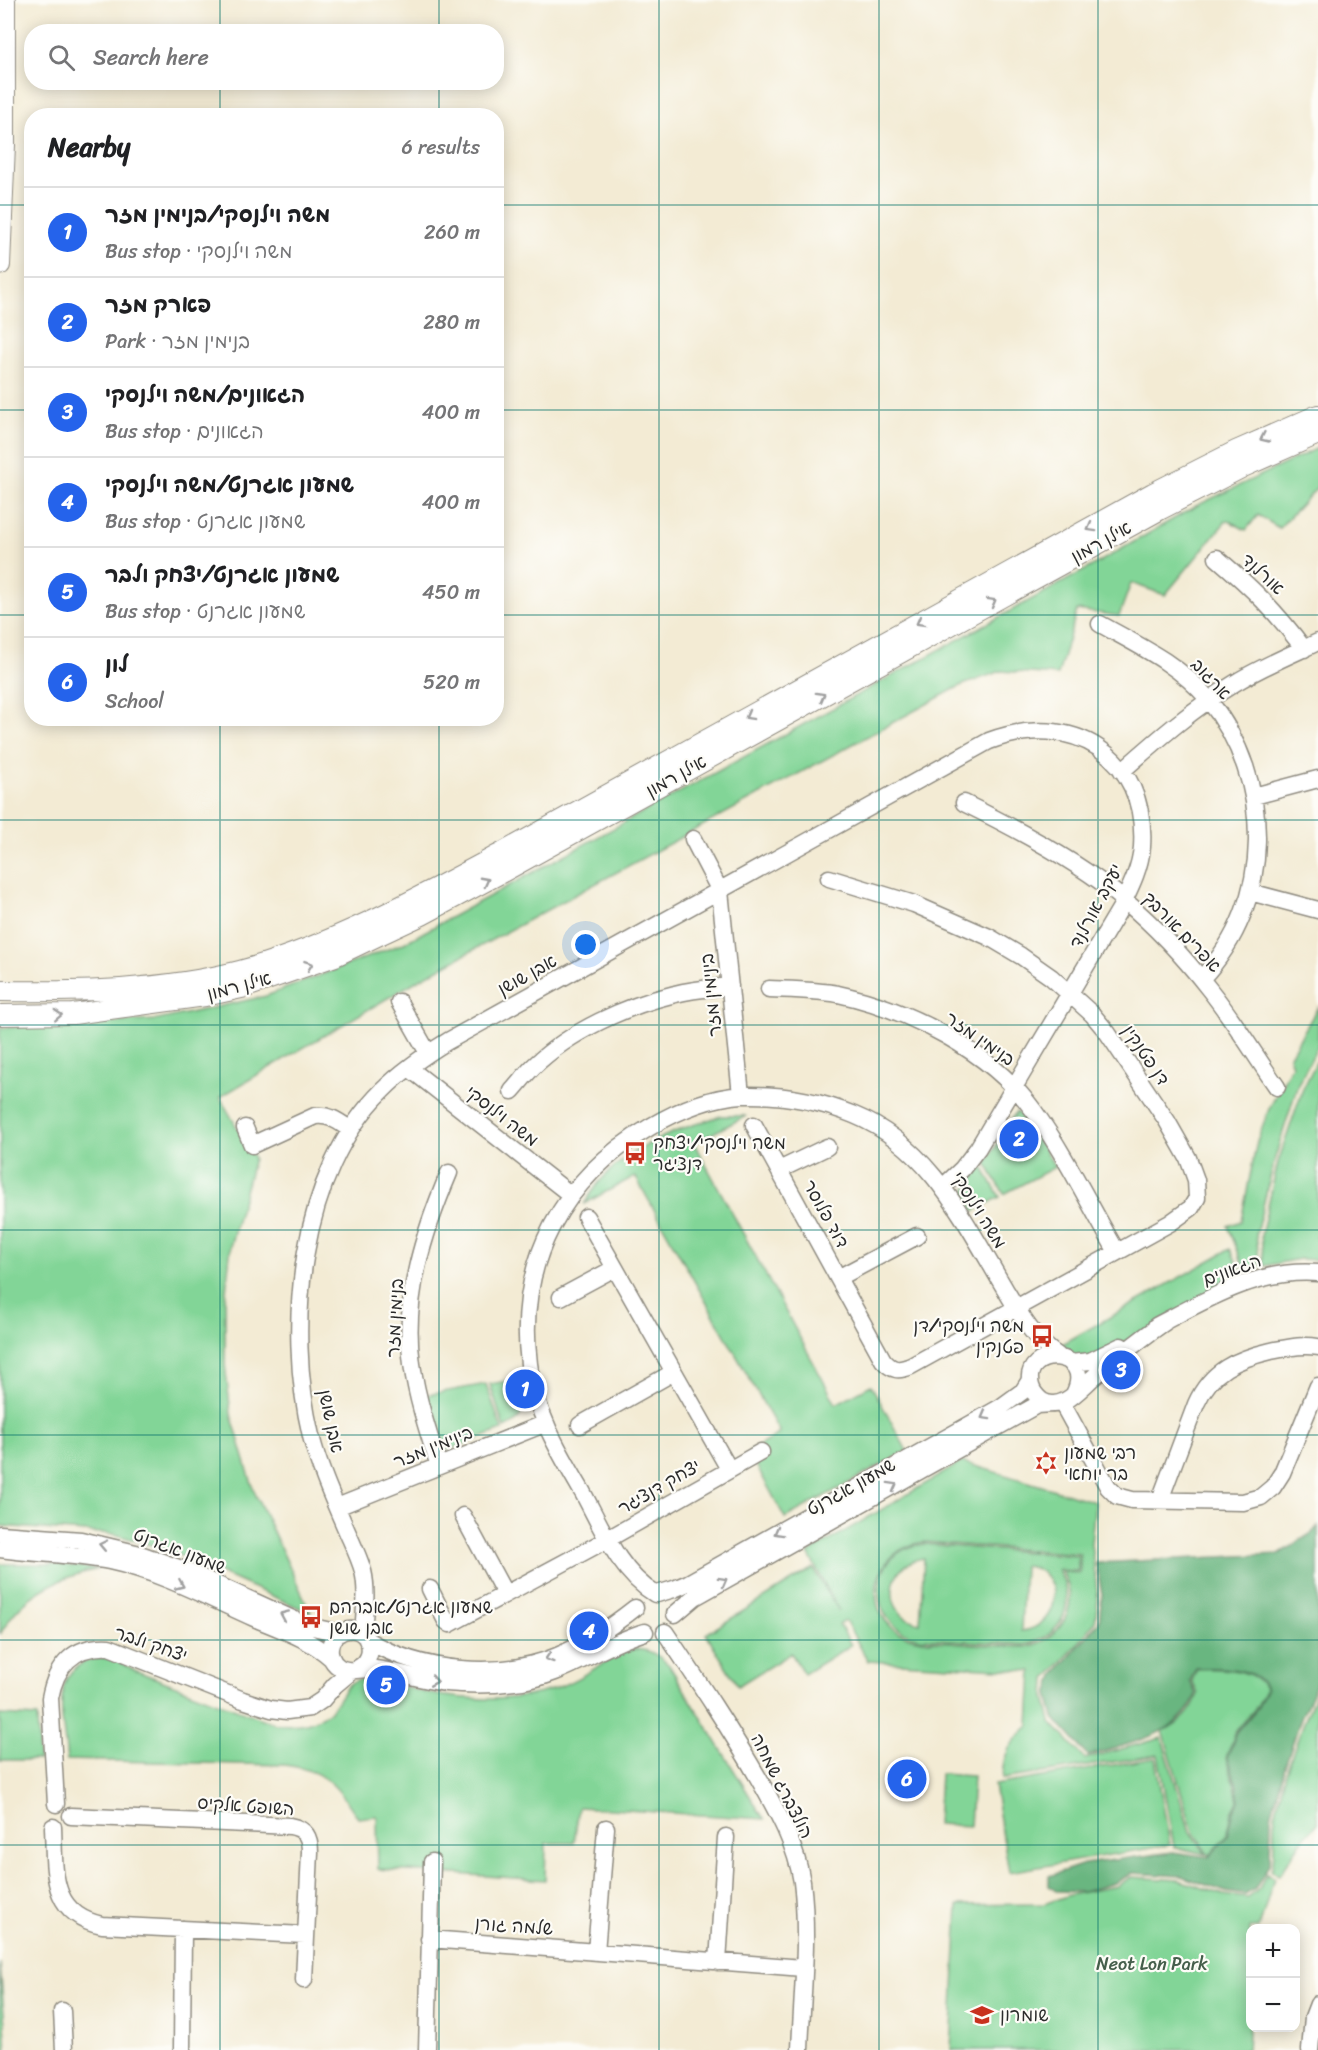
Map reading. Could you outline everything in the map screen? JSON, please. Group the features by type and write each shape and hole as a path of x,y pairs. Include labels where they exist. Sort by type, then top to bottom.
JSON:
{"main road":[{"path":"0,265 5,0"},
{"name":"אילן רמון","path":"0,992 85,991 202,979 241,970 328,939 414,900 1163,488 1236,451 1318,416"},
{"name":"אילן רמון","path":"0,1015 73,1014 205,996 246,987 335,956 422,915 510,868 1161,509 1243,467 1318,434"}],"street":[{"name":"אורלנד","path":"1217,558 1311,645"},
{"name":"ארגוב","path":"1100,624 1173,667 1209,699 1237,747 1254,796 1258,835 1250,892 1245,910 1234,934 1217,961 1201,979"},
{"path":"1122,771 1161,736 1209,699 1247,676 1311,645"},
{"name":"יעקב אורלנד","path":"720,891 989,741 1005,735 1033,730 1074,735 1102,751 1128,778 1136,795 1141,815 1142,849 1138,869 1124,900 978,1148 962,1169 943,1187"},
{"path":"1254,796 1318,779"},
{"name":"אפרים אורבך","path":"964,803 1050,850 1101,882 1124,900 1162,936 1201,979 1277,1086"},
{"path":"693,839 720,891"},
{"name":"דן פטנקין","path":"828,878 914,904 989,937 1021,956 1070,993 1107,1032 1167,1121 1188,1158 1196,1180 1197,1198 1191,1208 1176,1220 1117,1252 1019,1312"},
{"name":"בינימין מזר","path":"720,891 741,1095"},
{"name":"אבן שושן","path":"365,1637 364,1578 360,1562 321,1467 308,1419 299,1354 299,1301 306,1257 320,1197 340,1149 351,1130 382,1090 428,1053 720,891"},
{"path":"1250,892 1318,909"},
{"path":"512,1090 534,1065 593,1025 635,1006 677,993 730,986"},
{"name":"בנימין מזר","path":"770,989 836,994 886,1008 926,1025 985,1062 1014,1087 1033,1110 1117,1252"},
{"path":"399,1002 428,1053"},
{"name":"משה וילנסקי","path":"409,1068 571,1195"},
{"name":"משה וילנסקי","path":"656,1594 636,1581 612,1546 544,1424 528,1361 527,1311 534,1270 549,1231 580,1183 597,1166 637,1135 687,1109 741,1095 808,1101 856,1116 882,1130 907,1149 943,1187 1019,1312 1044,1345 1065,1360"},
{"path":"245,1128 252,1145 315,1116 331,1117 351,1130"},
{"name":"דוד פלוסר","path":"754,1125 888,1366 895,1370 902,1370 1019,1312"},
{"name":"דוד פלוסר","path":"779,1170 827,1147"},
{"name":"בנימין מזר","path":"439,1466 416,1386 411,1362 410,1340 414,1286 421,1250 436,1204 450,1173"},
{"name":"יצחק דנציגר","path":"586,1217 729,1469"},
{"name":"דוד פלוסר","path":"838,1278 917,1236"},
{"path":"561,1297 615,1268"},
{"name":"הגאונים","path":"1065,1360 1082,1363 1103,1355 1210,1298 1248,1282 1288,1273 1318,1273"},
{"name":"משה וילנסקי","path":"1019,1312 1032,1350 1032,1374"},
{"name":"הגאונים","path":"1063,1400 1143,1336 1165,1322"},
{"path":"1160,1500 1196,1404 1214,1376 1226,1367 1248,1357 1290,1347 1318,1347"},
{"path":"1044,1358 1065,1360 1076,1370 1077,1387 1063,1400 1039,1399 1034,1394 1032,1374 1044,1358"},
{"path":"580,1425 674,1372"},
{"name":"שמעון אגרנט","path":"656,1594 674,1589 698,1577 1001,1407 1023,1391 1032,1374"},
{"path":"1063,1400 1112,1492 1128,1500 1243,1502 1266,1494 1274,1487 1318,1386"},
{"name":"שמעון אגרנט","path":"675,1614 695,1597 1010,1420 1038,1406 1063,1400"},
{"name":"בינימין מזר","path":"336,1507 544,1424"},
{"name":"יצחק דנציגר","path":"612,1546 729,1469 761,1452"},
{"path":"464,1516 505,1594"},
{"name":"שמעון אגרנט","path":"0,1534 81,1540 140,1554 187,1571 308,1626 343,1631"},
{"path":"430,1589 446,1621 450,1624 505,1594 612,1546"},
{"name":"משה וילנסקי","path":"612,1546 636,1606"},
{"name":"שמעון אגרנט","path":"0,1549 80,1556 144,1571 302,1639 325,1652 332,1660"},
{"path":"327,1696 334,1676 331,1644 343,1631 361,1600 364,1578"},
{"path":"332,1660 342,1669 392,1671 456,1683 516,1682 561,1671 626,1638 645,1632 655,1634 665,1632 672,1624 675,1614 669,1600 656,1594 643,1597 615,1625 574,1648 555,1657 514,1667 468,1669 424,1664 385,1651 357,1631 343,1631"},
{"path":"636,1606 636,1622 645,1632"},
{"name":"הולצברג שמחה","path":"665,1632 734,1736 790,1839 801,1880 804,1911 800,2050"},
{"path":"354,1670 365,1664 369,1657 370,1650 365,1637"},
{"name":"יצחק ולבר","path":"56,1804 50,1698 53,1682 68,1659 89,1648 109,1647 271,1709 287,1711 310,1708 327,1696 335,1685 354,1670"},
{"path":"53,1827 65,1827 71,1816 65,1805 56,1804 49,1809 46,1816 53,1827 60,1896 73,1913 81,1918 102,1925 305,1935"},
{"name":"השופט אלקיס","path":"71,1816 298,1828 307,1835 310,1845 304,1980"},
{"path":"596,1952 606,1828"},
{"path":"718,1962 726,1837"},
{"path":"427,2050 432,1862"},
{"path":"182,2050 183,1929"},
{"name":"שלמה גורן","path":"429,1939 803,1968"},
{"path":"1310,2050 1313,2017 1318,2004"},
{"path":"62,2011 64,2050"},
{"path":"787,2050 801,2023"}],"green space":[{"path":"1318,448 1318,487 1279,528 1258,515 1246,530 1227,520 1165,595 1131,583 1119,616 1077,610 1058,675 1001,671 960,686 420,979 220,1097 254,1158 231,1243 225,1301 225,1364 231,1414 254,1491 311,1613 167,1550 114,1534 0,1526 0,1028 158,1020 266,996 404,943 1087,569 1196,506"},
{"path":"1318,1007 1318,1046 1298,1084 1275,1158 1256,1234 1260,1267 1245,1270 1228,1226 1241,1221 1257,1141 1269,1109 1292,1065 1289,1057"},
{"path":"1318,1058 1318,1260 1299,1259 1264,1266 1261,1235 1278,1162 1302,1091"},
{"path":"1016,1112 1024,1116 1055,1167 1004,1194 986,1163"},
{"path":"721,1116 746,1116 694,1143 836,1404 871,1385 907,1451 785,1518 749,1452 780,1433 635,1176 584,1204 612,1169 640,1148 672,1133"},
{"path":"982,1166 1000,1197 974,1211 966,1191"},
{"path":"1230,1249 1245,1277 1090,1361 1050,1351"},
{"path":"518,1379 523,1408 518,1420 504,1428 490,1384"},
{"path":"486,1384 502,1430 443,1450 439,1444 426,1395"},
{"path":"962,1462 1095,1502 1091,1544 1098,1599 1095,1622 1046,1679 1045,1697 1051,1722 1085,1759 1162,1738 1190,1832 1206,1854 1174,1847 1158,1755 1002,1779 1004,1762 1009,1749 1029,1726 1032,1671 868,1661 845,1620 839,1624 851,1645 804,1674 791,1653 738,1686 706,1634 813,1568 839,1611 808,1553","holes":["924,1542 1080,1554 1080,1573 1062,1572 1068,1584 1070,1597 1069,1609 1064,1620 1049,1637 1025,1647 911,1638 891,1626 881,1613 876,1599 877,1583 892,1556 906,1547"]},
{"path":"1318,1526 1318,1680 1300,1721 1271,1817 1270,1863 1255,1889 1245,1895 1226,1892 1181,1876 1132,1873 1117,1882 1083,1892 1056,1891 1049,1886 1049,1876 1084,1864 1173,1852 1209,1857 1228,1836 1233,1813 1239,1801 1236,1782 1227,1758 1237,1732 1258,1707 1266,1690 1262,1682 1247,1672 1226,1668 1196,1668 1190,1681 1196,1694 1189,1708 1178,1720 1151,1736 1088,1756 1054,1718 1048,1695 1054,1675 1099,1622 1102,1594 1096,1563 1279,1554 1312,1533"},
{"path":"924,1544 1078,1556 1078,1571 1058,1570 1064,1582 1066,1595 1063,1617 1057,1627 1037,1641 1024,1645 920,1638 901,1631 888,1619 881,1605 879,1589 882,1573 891,1560 905,1549","holes":["924,1559 920,1623 907,1618 899,1611 894,1601 893,1590 895,1579 901,1569 911,1562","1024,1566 1037,1569 1046,1576 1052,1586 1053,1598 1051,1609 1045,1619 1035,1627 1021,1631"]},
{"path":"0,1564 54,1564 99,1569 69,1577 42,1590 18,1609 0,1635"},
{"path":"633,1649 652,1653 669,1665 764,1819 579,1807 574,1843 546,1843 545,1880 378,1869 377,1816 358,1818 336,1788 320,1775 310,1771 284,1765 67,1760 62,1716 65,1682 75,1669 97,1658 116,1660 134,1670 275,1724 291,1725 320,1718 333,1707 348,1686 356,1680 377,1680 446,1696 473,1699 514,1698 562,1686 623,1652"},
{"path":"1197,1669 1225,1669 1246,1673 1255,1677 1265,1690 1257,1706 1236,1731 1226,1758 1238,1801 1232,1813 1227,1836 1209,1856 1193,1832 1163,1731 1180,1721 1192,1707 1198,1694 1192,1681"},
{"path":"1318,1689 1318,1823 1304,1838 1279,1875 1271,1871 1274,1858 1275,1816 1293,1751"},
{"path":"0,1715 37,1717 39,1760 0,1760"},
{"path":"1155,1758 1170,1845 1009,1872 994,1785"},
{"path":"940,1774 973,1776 970,1826 937,1824"},
{"name":"Neot Lon Park","path":"1266,1874 1274,1878 1260,1924 1246,1924 1247,2050 951,2050 958,1905 1044,1904 1069,1895 1117,1886 1131,1877 1179,1880 1224,1895 1248,1898 1259,1889"},
{"path":"0,1964 7,2050 0,2050"}],"place":[{"name":"פארק מזר","path":"1019,1139"},
{"name":"משה וילנסקי/יצחק דנציגר","path":"635,1153"},
{"name":"משה וילנסקי/דן פטנקין","path":"1042,1336"},
{"name":"הגאונים/משה וילנסקי","path":"1121,1370"},
{"name":"משה וילנסקי/בנימין מזר","path":"525,1389"},
{"name":"רבי שמעון בר יוחאי","path":"1046,1463"},
{"name":"שמעון אגרנט/אברהם אבן שושן","path":"311,1617"},
{"name":"שמעון אגרנט/משה וילנסקי","path":"589,1631"},
{"name":"שמעון אגרנט/יצחק ולבר","path":"386,1685"},
{"name":"לון","path":"907,1779"},
{"name":"שומרון","path":"982,2015"}]}
